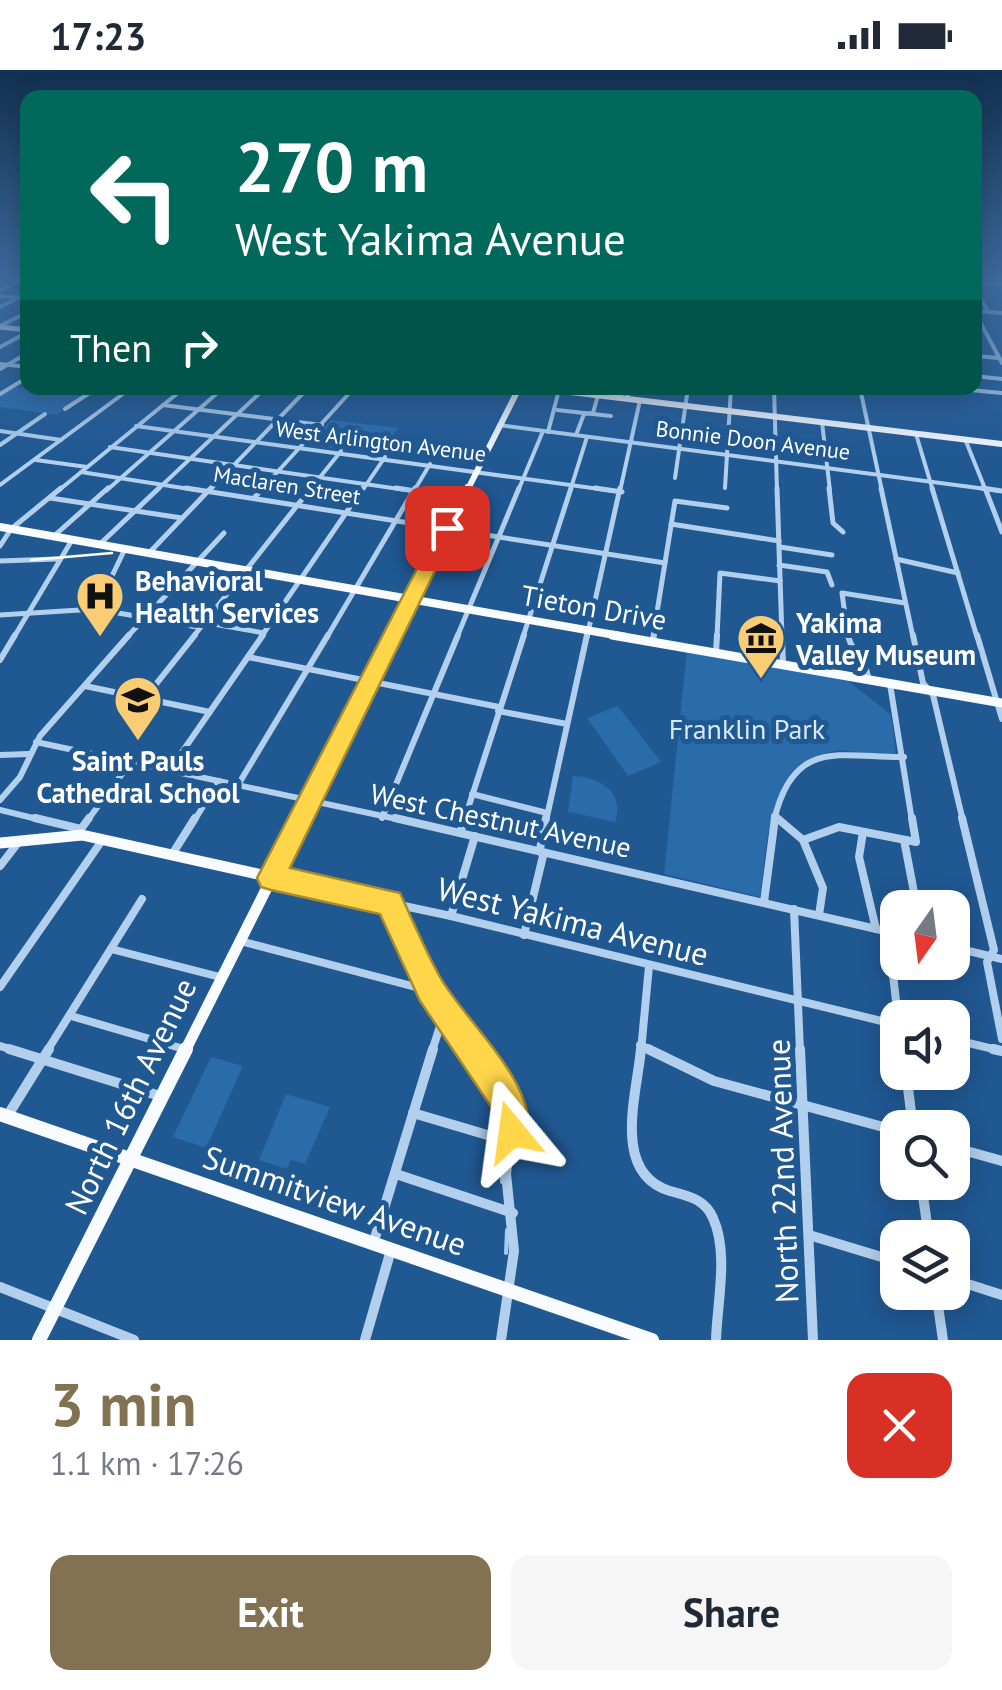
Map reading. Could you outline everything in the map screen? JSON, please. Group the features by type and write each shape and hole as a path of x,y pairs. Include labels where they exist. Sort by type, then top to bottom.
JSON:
{"main road":[{"name":"North 16th Avenue","path":"39,1340 514,395"},
{"path":"615,395 1002,444"},
{"name":"Tieton Drive","path":"0,527 999,703"},
{"name":"West Yakima Avenue","path":"0,843 82,832 271,878"},
{"name":"Summitview Avenue","path":"3,1116 132,1157 648,1339"}],"street":[{"path":"991,340 1001,360"},
{"path":"992,343 1002,344"},
{"path":"0,367 20,358"},
{"path":"7,365 20,367"},
{"path":"0,394 20,382"},
{"path":"14,385 20,386"},
{"path":"65,410 86,395"},
{"path":"0,485 122,395"},
{"path":"0,546 11,530 48,498 175,395"},
{"path":"54,537 216,395"},
{"path":"100,544 257,395"},
{"path":"150,552 301,395"},
{"path":"254,498 348,395"},
{"path":"557,395 550,409 611,416"},
{"path":"588,413 593,413 597,395"},
{"path":"676,478 687,395"},
{"path":"725,488 731,395"},
{"path":"774,395 783,664"},
{"path":"861,395 925,690 933,695 994,950 988,956"},
{"path":"524,935 543,856 540,849 546,812 640,400"},
{"path":"162,405 322,425"},
{"path":"382,818 523,478 557,410"},
{"path":"576,435 588,413"},
{"path":"0,445 45,414"},
{"path":"822,422 832,523 842,532"},
{"name":"Bonnie Doon Avenue","path":"499,425 1002,491"},
{"name":"West Arlington Avenue","path":"136,426 622,492"},
{"path":"0,432 61,440"},
{"path":"916,434 1002,719"},
{"path":"460,833 587,437"},
{"path":"966,440 1002,532"},
{"path":"110,448 462,498"},
{"path":"146,698 341,452"},
{"path":"170,771 385,457"},
{"name":"Maclaren Street","path":"34,460 121,478 665,563"},
{"path":"238,785 430,464"},
{"path":"0,477 9,478"},
{"path":"48,498 182,518"},
{"path":"653,640 675,500 726,508"},
{"path":"671,524 832,554"},
{"path":"0,800 20,776 36,742 194,560 201,559 224,533"},
{"path":"0,660 72,540"},
{"path":"96,609 125,548"},
{"path":"0,561 58,559"},
{"path":"896,559 958,573"},
{"path":"780,565 827,572 832,585"},
{"path":"716,652 720,573 780,582"},
{"path":"869,680 866,660 849,644 842,593 905,603"},
{"path":"0,615 96,609 196,628 204,624 264,633"},
{"path":"248,658 567,724"},
{"path":"803,840 839,827 916,842 890,684"},
{"path":"84,686 210,712"},
{"name":"West Chestnut Avenue","path":"36,742 540,849 880,929"},
{"path":"764,902 779,796 818,760 847,752 904,757"},
{"path":"0,755 30,754"},
{"path":"0,810 82,832 130,762"},
{"path":"173,853 219,781"},
{"path":"472,794 546,812"},
{"path":"774,816 803,840 823,888 819,915"},
{"path":"863,832 859,857 876,928"},
{"path":"450,916 475,835"},
{"path":"0,987 103,838"},
{"path":"0,866 20,839"},
{"path":"904,840 913,890"},
{"name":"West Yakima Avenue","path":"271,878 450,916 880,1021"},
{"path":"3,1116 142,900"},
{"path":"390,903 430,990 509,1102 513,1118 506,1174 509,1291 500,1340"},
{"name":"North 22nd Avenue","path":"794,909 813,1340"},
{"path":"239,940 430,990"},
{"path":"112,949 220,977"},
{"path":"970,952 1002,958"},
{"path":"988,956 1002,1040"},
{"path":"649,966 631,1152 638,1174 654,1186 693,1198 711,1212 717,1233 716,1340"},
{"path":"374,1242 445,1013"},
{"path":"70,1016 184,1049"},
{"path":"970,1043 1002,1051"},
{"path":"0,1046 160,1096"},
{"path":"640,1046 688,1071 880,1126"},
{"path":"413,1113 511,1142"},
{"path":"970,1152 1002,1161"},
{"path":"396,1174 509,1212"},
{"path":"809,1236 880,1257"},
{"path":"365,1340 391,1248"},
{"path":"970,1284 1002,1294"},
{"path":"0,1287 134,1340"},
{"path":"939,1310 943,1340"}],"green space":[{"path":"16,387 20,388 20,395 83,396 57,415 0,407 0,396"},
{"path":"331,420 398,428 379,454 314,446 311,443"},
{"name":"Franklin Park","path":"687,650 846,679 891,715 896,753 835,751 812,759 795,771 775,808 760,897 664,874"},
{"path":"618,706 661,762 628,776 587,718"},
{"path":"573,776 592,779 608,788 616,802 615,822 568,812"},
{"path":"211,1057 243,1066 206,1148 173,1137"},
{"path":"286,1094 330,1107 305,1164 291,1160 287,1169 259,1160"}],"waterway":[{"path":"451,1030 495,1092 504,1133"},
{"path":"501,1147 502,1182"},
{"path":"506,1253 507,1230"}],"tram line":[{"path":"31,560 112,553"}],"place":[{"name":"Behavioral Health Services","path":"100,638"},
{"name":"Yakima Valley Museum","path":"761,680"},
{"name":"Saint Pauls Cathedral School","path":"138,742"}],"route":[{"path":"447,528 271,878 390,903 430,990 502,1088 513,1118 512,1132"}]}
